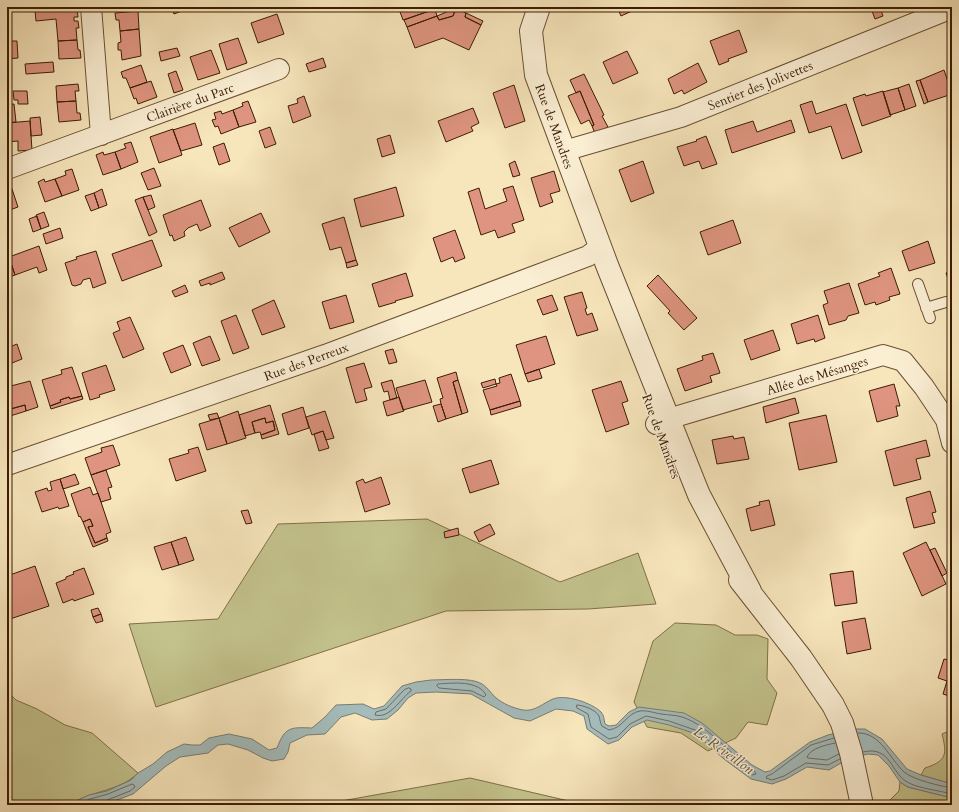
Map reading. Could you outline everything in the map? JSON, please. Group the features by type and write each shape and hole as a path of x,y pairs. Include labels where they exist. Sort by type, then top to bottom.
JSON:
{"street":[{"path":"91,7 101,134"},
{"name":"Rue de Mandres","path":"539,7 531,31 536,75 662,421 686,498 711,544 750,591 801,658 833,705 842,723 851,752 861,799"},
{"name":"Sentier des Jolivettes","path":"564,151 681,116 952,8"},
{"name":"Clairière du Parc","path":"7,169 279,69"},
{"name":"Rue des Perreux","path":"7,465 325,355 588,256 603,256"},
{"name":"Allée des Mésanges","path":"662,421 883,355 903,361 924,387 949,419 952,443"}],"lane":[{"path":"918,284 930,318"},
{"path":"926,308 946,302"}],"shaded area":[{"path":"427,519 560,582 638,553 656,604 588,609 446,611 156,707 129,624 218,619 278,524"},
{"path":"675,623 716,625 735,635 757,635 768,639 767,679 777,693 767,725 748,722 736,738 708,751 681,733 647,727 634,702 653,641"},
{"path":"7,691 16,700 37,709 65,725 92,733 138,773 114,788 87,796 70,805 7,805"},
{"path":"952,730 952,784 921,775 925,768 938,763 944,756 945,747 942,734"},
{"path":"470,778 586,805 319,805"},
{"path":"900,782 908,787 952,798 952,805 885,805 899,791"}],"water":[{"name":"Le Réveillon","path":"431,680 471,680 484,685 501,702 523,710 531,710 558,698 578,700 592,705 601,712 605,724 609,726 616,725 629,712 639,707 684,713 702,723 752,765 765,772 770,771 810,742 828,735 855,729 865,729 882,739 907,769 921,775 952,784 952,798 908,787 900,782 889,766 878,755 868,754 848,759 829,770 807,767 786,779 772,784 751,779 724,759 696,734 669,725 647,720 632,727 619,740 608,744 587,729 584,716 573,711 556,709 530,721 514,718 471,694 436,692 416,693 408,698 398,710 387,719 372,720 355,713 341,717 325,734 307,735 290,743 288,752 284,759 272,761 248,750 228,744 218,745 208,753 180,757 166,766 133,794 99,805 70,805 89,795 107,791 131,780 138,773 153,764 167,752 184,744 200,745 209,738 229,734 252,739 269,750 277,748 286,732 293,728 312,728 336,705 363,704 374,709 384,706 402,686"}],"building":[{"path":"171,7 192,7 174,14"},
{"path":"405,7 434,7 435,9 403,20 399,9"},
{"path":"617,7 630,7 632,11 621,16"},
{"path":"77,8 78,17 74,17 74,21 78,21 79,28 76,28 77,40 58,41 56,19 36,21 35,11"},
{"path":"456,8 453,16 439,20 437,16"},
{"path":"456,8 466,13 465,17 481,25 469,50 443,38 415,48 407,27 437,16 439,20 453,16"},
{"path":"880,8 883,16 875,19 872,11"},
{"path":"435,9 437,16 407,27 404,20"},
{"path":"138,11 139,29 120,31 119,20 116,20 115,13"},
{"path":"466,13 483,21 481,25 465,17"},
{"path":"277,14 284,34 258,43 251,23"},
{"path":"139,29 141,56 122,60 121,50 118,50 118,43 121,42 120,31"},
{"path":"739,30 747,52 728,59 729,61 719,65 710,41"},
{"path":"238,38 247,63 227,70 219,44"},
{"path":"77,40 81,58 59,59 58,41"},
{"path":"7,41 17,41 18,58 7,59"},
{"path":"177,48 180,56 161,61 159,52"},
{"path":"211,50 220,73 198,80 190,57"},
{"path":"627,51 638,73 613,84 603,62"},
{"path":"323,58 326,67 309,72 306,64"},
{"path":"53,62 54,72 26,74 25,64"},
{"path":"698,63 707,82 684,94 682,90 674,94 668,79"},
{"path":"141,65 147,82 130,88 126,78 123,78 121,72"},
{"path":"944,70 952,94 928,102 920,80"},
{"path":"176,71 183,90 174,93 168,74"},
{"path":"584,74 604,115 602,116 608,127 598,132 594,131 592,126 594,125 580,91 576,93 570,80"},
{"path":"920,80 928,102 924,104 916,81"},
{"path":"151,81 157,97 138,104 136,98 134,99 130,88"},
{"path":"78,84 79,91 75,91 76,101 57,102 56,86"},
{"path":"909,84 916,106 905,110 898,88"},
{"path":"514,85 525,121 505,128 493,93"},
{"path":"898,88 905,110 890,115 883,92"},
{"path":"13,91 27,91 28,104 18,104 18,100 14,100"},
{"path":"580,91 594,125 592,126 589,120 581,124 568,96"},
{"path":"883,91 891,116 862,126 853,98"},
{"path":"304,96 311,116 293,123 288,106 298,103 297,99"},
{"path":"76,101 77,113 80,113 81,120 59,122 57,102"},
{"path":"248,101 256,122 239,127 233,110 243,106 242,103"},
{"path":"812,101 816,114 846,104 862,152 842,159 831,126 809,133 800,105"},
{"path":"14,104 16,122 7,123 7,105"},
{"path":"473,108 479,123 471,127 473,131 446,142 438,121"},
{"path":"233,110 239,127 221,134 218,126 215,127 212,120 216,119 214,113 221,111 222,114"},
{"path":"40,117 42,135 31,136 30,118"},
{"path":"791,120 795,132 732,153 725,130 753,121 757,132"},
{"path":"30,121 32,150 18,151 18,141 7,142 7,123"},
{"path":"195,123 202,145 181,151 173,130"},
{"path":"270,127 276,144 265,148 259,131"},
{"path":"173,129 182,155 159,163 150,137"},
{"path":"390,135 395,153 382,157 377,139"},
{"path":"706,136 717,164 702,169 699,161 684,166 677,147 697,141 696,140"},
{"path":"131,142 138,162 121,169 115,152 126,148 124,144"},
{"path":"224,143 230,161 219,165 213,147"},
{"path":"103,152 104,155 115,152 121,169 103,175 96,155"},
{"path":"515,161 520,175 513,177 509,164"},
{"path":"643,161 654,193 631,202 619,170"},
{"path":"154,168 161,186 148,190 141,173"},
{"path":"72,169 79,190 62,196 55,179 66,175 65,171"},
{"path":"554,171 560,191 550,194 553,202 540,207 531,178"},
{"path":"44,179 45,182 55,179 62,196 45,202 38,182"},
{"path":"11,186 18,207 7,211 7,188"},
{"path":"513,186 524,220 512,224 515,232 498,238 495,230 481,235 468,192 479,188 485,209 507,201 503,189"},
{"path":"396,187 404,216 361,227 354,199"},
{"path":"102,189 107,205 99,208 94,193"},
{"path":"94,193 99,208 91,211 85,196"},
{"path":"151,195 155,207 148,210 143,197"},
{"path":"143,197 157,232 149,236 135,200"},
{"path":"201,200 211,226 200,231 197,224 188,228 184,232 185,236 174,241 172,235 170,236 163,215"},
{"path":"44,212 49,226 41,229 36,215"},
{"path":"261,213 270,232 239,247 229,228"},
{"path":"37,216 41,229 33,232 29,219"},
{"path":"344,217 356,260 346,263 341,247 330,250 322,224"},
{"path":"733,220 741,243 708,255 700,232"},
{"path":"60,228 63,238 46,244 43,234"},
{"path":"455,230 465,258 455,262 453,257 441,262 433,238"},
{"path":"152,240 162,266 122,281 112,254"},
{"path":"928,241 935,263 909,271 902,251"},
{"path":"39,246 47,270 39,273 37,267 15,275 9,257"},
{"path":"96,251 106,283 93,288 90,278 83,280 81,284 75,286 72,285 65,263 77,259 76,257"},
{"path":"9,257 15,275 7,278 7,258"},
{"path":"356,260 358,265 347,268 346,263"},
{"path":"891,268 900,294 889,297 890,300 876,305 875,302 865,305 858,284 880,276 878,273"},
{"path":"952,271 952,290 946,273"},
{"path":"222,272 225,279 210,285 210,283 201,286 199,281"},
{"path":"406,273 413,296 379,307 372,284"},
{"path":"658,275 697,318 684,330 668,313 670,311 647,286"},
{"path":"849,283 859,313 848,316 846,320 829,325 823,305 828,303 824,291"},
{"path":"185,285 188,292 175,297 172,291"},
{"path":"582,292 587,308 585,309 587,315 592,313 598,330 577,336 564,297"},
{"path":"346,295 354,322 330,329 322,302"},
{"path":"552,295 558,310 543,315 537,300"},
{"path":"274,300 285,327 262,335 252,310"},
{"path":"236,315 249,348 233,354 221,321"},
{"path":"818,315 825,338 815,342 814,339 797,344 791,324"},
{"path":"130,317 144,349 123,358 113,333 120,330 117,322"},
{"path":"773,330 780,350 751,360 744,340"},
{"path":"210,336 220,360 202,366 193,343"},
{"path":"546,336 555,364 525,374 516,345"},
{"path":"17,344 22,359 7,365 7,348"},
{"path":"183,345 191,365 171,373 163,353"},
{"path":"393,349 397,362 389,364 385,351"},
{"path":"713,353 720,373 710,376 712,382 685,391 677,369 703,360 702,356"},
{"path":"364,363 372,387 364,389 367,400 356,403 346,368"},
{"path":"106,365 115,390 99,395 100,397 90,400 82,373"},
{"path":"72,367 82,396 70,399 69,397 50,406 42,380 62,374 61,370"},
{"path":"539,369 542,378 528,382 525,374"},
{"path":"456,372 458,380 453,382 462,414 446,419 441,404 440,399 443,398 437,378"},
{"path":"511,374 520,401 490,410 483,390 497,386 496,384 500,383 499,378"},
{"path":"495,379 496,384 483,388 481,383"},
{"path":"392,380 397,398 390,400 388,391 384,392 381,383"},
{"path":"425,380 432,402 403,410 396,388"},
{"path":"458,380 468,412 462,414 453,382"},
{"path":"30,381 38,407 26,411 25,405 7,410 7,387"},
{"path":"621,381 628,401 622,403 629,424 606,432 592,390"},
{"path":"894,384 900,406 896,406 898,416 877,422 869,391"},
{"path":"82,396 83,399 51,409 50,406 61,402 60,400 69,397 70,399"},
{"path":"399,397 404,411 387,416 383,402"},
{"path":"795,398 799,413 766,423 763,407"},
{"path":"520,401 521,406 491,415 490,410"},
{"path":"441,404 446,419 438,422 433,406"},
{"path":"25,405 26,411 7,417 7,410"},
{"path":"270,405 279,434 262,439 261,435 275,430 273,421 266,423 265,418 252,422 255,433 245,436 239,415"},
{"path":"303,407 309,428 288,435 282,414"},
{"path":"238,411 246,438 227,444 219,418"},
{"path":"325,411 334,438 326,440 323,431 312,435 306,417"},
{"path":"217,413 219,418 210,420 208,415"},
{"path":"826,415 837,462 799,470 789,423"},
{"path":"219,418 227,444 207,450 199,424"},
{"path":"265,418 266,423 273,421 275,430 261,435 260,432 255,433 252,422"},
{"path":"323,431 329,448 319,451 314,434"},
{"path":"733,436 734,439 744,437 749,459 717,464 712,440"},
{"path":"926,440 930,456 916,459 921,479 894,486 885,451"},
{"path":"113,445 120,465 91,475 85,458 102,452 101,448"},
{"path":"198,447 206,471 176,481 169,459 189,453 188,450"},
{"path":"491,460 499,484 470,493 462,469"},
{"path":"106,470 112,487 108,488 111,499 101,502 91,475"},
{"path":"75,474 79,484 63,489 60,479"},
{"path":"381,477 390,504 365,512 356,482 363,479 365,483"},
{"path":"60,479 69,506 59,509 58,507 42,512 35,492 47,488 48,491 52,490 50,482"},
{"path":"90,487 93,495 98,493 111,532 106,534 107,538 95,543 88,527 93,526 90,519 83,522 80,516 79,517 71,494"},
{"path":"930,491 936,512 932,513 935,523 914,528 906,498"},
{"path":"769,500 775,525 751,531 746,509 760,505 759,502"},
{"path":"248,510 252,523 246,524 241,511"},
{"path":"90,519 93,526 88,527 95,543 107,538 108,541 93,547 83,522"},
{"path":"490,524 495,534 479,542 474,532"},
{"path":"458,528 459,535 445,538 444,532"},
{"path":"186,537 194,560 179,565 171,542"},
{"path":"171,542 179,565 162,570 154,547"},
{"path":"926,542 946,584 922,596 903,553"},
{"path":"935,548 947,573 942,576 930,550"},
{"path":"35,566 49,606 7,620 7,576"},
{"path":"84,568 94,594 63,603 56,583 74,574 73,572"},
{"path":"853,571 857,603 835,606 830,574"},
{"path":"98,608 101,614 93,617 91,610"},
{"path":"101,614 103,621 96,623 93,617"},
{"path":"865,618 871,649 847,654 842,622"},
{"path":"944,659 952,661 952,697 943,694 947,681 938,678"}]}
